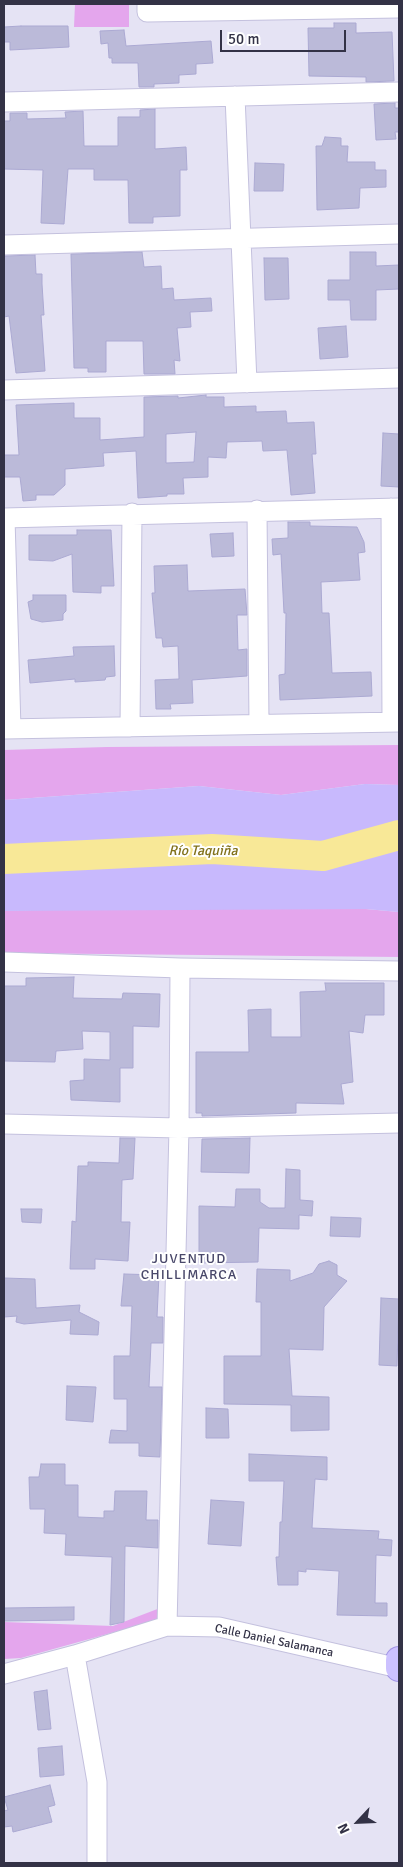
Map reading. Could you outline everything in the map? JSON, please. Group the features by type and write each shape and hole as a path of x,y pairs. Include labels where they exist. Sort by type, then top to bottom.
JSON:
{"street":[{"path":"147,8 399,8"},
{"path":"4,102 399,92"},
{"path":"236,96 247,383"},
{"path":"4,245 399,234"},
{"path":"4,390 399,378"},
{"path":"395,508 396,722 7,729 4,518 257,510 395,508"},
{"path":"257,510 259,724"},
{"path":"130,726 132,514"},
{"path":"4,962 180,968 399,971"},
{"path":"167,1626 179,1128 180,968"},
{"path":"4,1124 179,1128 399,1123"},
{"name":"Calle Daniel Salamanca","path":"4,1674 74,1655 167,1626 219,1627 399,1668"},
{"path":"74,1655 97,1782 97,1863"},
{"path":"399,1660 399,1668"}],"shaded area":[{"path":"75,4 129,4 129,27 74,27"},
{"path":"399,745 399,785 365,784 281,795 199,786 4,800 4,750 107,747"},
{"path":"60,909 366,909 399,912 399,957 4,953 4,911"},
{"path":"160,1608 158,1620 21,1658 4,1659 4,1622 113,1626"}],"sand":[{"path":"365,784 399,785 399,912 366,909 4,911 4,800 199,786 281,795"}],"building":[{"path":"334,23 356,23 356,33 392,32 394,81 366,82 366,77 309,76 308,28 334,28"},
{"path":"68,26 69,47 10,50 10,42 4,42 4,27"},
{"path":"124,30 126,46 211,41 213,63 196,64 196,74 179,75 179,83 139,87 138,63 112,63 112,58 109,58 108,43 101,44 100,31"},
{"path":"395,103 395,108 399,108 399,132 395,132 396,139 376,140 374,104"},
{"path":"155,109 155,149 186,147 187,170 180,170 180,216 153,217 153,223 129,223 128,180 94,180 94,169 68,169 64,224 41,223 43,170 4,169 4,121 10,121 10,113 27,113 27,119 66,118 65,112 83,111 84,146 118,146 118,117 140,117 140,110"},
{"path":"325,137 341,138 341,146 348,146 347,162 375,162 375,170 386,170 386,187 360,188 359,208 317,210 316,146 322,146"},
{"path":"255,163 284,164 283,191 254,191"},
{"path":"142,252 144,267 161,266 162,289 173,288 174,300 211,298 212,311 190,312 191,327 177,328 180,361 174,360 175,374 144,374 143,341 106,341 106,372 88,372 88,368 74,368 71,254"},
{"path":"350,252 376,252 376,266 399,265 399,289 376,290 376,320 351,320 350,300 328,300 328,280 350,280"},
{"path":"35,255 36,274 42,274 44,315 41,315 45,371 16,373 9,316 4,317 4,256"},
{"path":"264,258 288,258 289,299 265,300"},
{"path":"346,326 348,357 320,359 318,328"},
{"path":"206,395 206,397 224,397 224,407 256,406 256,412 286,411 287,423 314,422 316,454 312,454 315,493 291,495 287,450 263,451 262,441 227,442 226,458 208,457 208,477 183,478 184,494 138,498 136,451 103,453 104,466 65,469 65,485 54,495 36,495 36,500 23,501 20,477 4,477 4,455 19,455 16,405 74,403 74,418 100,418 100,440 144,437 144,397 178,396 178,398","holes":["196,432 194,462 166,463 166,434"]},
{"path":"383,433 399,434 399,487 381,486"},
{"path":"288,522 310,522 310,526 357,527 364,542 365,552 358,553 360,580 321,582 322,613 329,613 332,673 371,672 372,696 280,700 279,675 285,674 286,613 284,613 281,554 273,555 272,539 288,538"},
{"path":"77,530 111,530 114,586 101,586 101,593 73,592 72,554 53,561 29,560 29,535 77,535"},
{"path":"233,533 234,556 212,557 210,534"},
{"path":"187,565 188,591 245,589 247,615 237,615 238,650 247,649 247,676 192,680 193,703 170,704 171,709 156,709 155,680 179,679 178,646 163,647 162,638 156,638 152,593 155,593 154,566"},
{"path":"33,595 66,595 66,611 63,614 63,620 42,622 31,619 28,602 33,600"},
{"path":"114,646 115,676 106,677 105,680 75,682 75,679 30,683 28,660 74,656 73,647"},
{"path":"74,977 73,998 122,999 123,993 160,994 159,1027 133,1026 133,1068 120,1068 120,1102 71,1100 70,1081 84,1080 84,1059 110,1060 110,1032 82,1031 83,1049 56,1051 55,1062 4,1061 4,986 26,986 26,978"},
{"path":"325,983 384,983 384,1015 365,1015 363,1033 349,1031 353,1082 341,1084 344,1104 296,1103 296,1113 202,1116 202,1113 196,1113 196,1052 249,1052 248,1010 271,1009 271,1037 301,1037 300,992 326,991"},
{"path":"120,1138 135,1138 133,1179 122,1180 121,1222 130,1222 128,1261 95,1259 95,1269 70,1269 72,1221 76,1222 78,1166 88,1166 88,1162 119,1163"},
{"path":"250,1138 249,1173 201,1172 202,1139"},
{"path":"286,1169 300,1170 300,1200 313,1201 312,1216 299,1215 299,1229 259,1228 258,1262 199,1263 199,1206 235,1207 236,1189 260,1189 260,1202 269,1208 285,1208"},
{"path":"21,1209 42,1209 41,1223 22,1222"},
{"path":"331,1217 361,1218 360,1237 330,1236"},
{"path":"329,1261 337,1265 337,1275 347,1281 324,1307 323,1350 289,1349 292,1396 329,1397 329,1430 291,1431 291,1405 224,1404 224,1356 261,1356 261,1302 256,1302 257,1269 290,1270 290,1281 313,1273 319,1264"},
{"path":"124,1274 159,1275 157,1317 163,1317 163,1343 151,1343 149,1387 162,1387 160,1457 139,1456 139,1443 109,1443 111,1430 127,1431 127,1399 114,1399 114,1356 130,1356 132,1306 121,1306"},
{"path":"4,1278 35,1279 36,1308 80,1305 79,1312 99,1322 98,1335 70,1334 71,1320 24,1324 16,1322 17,1316 4,1317"},
{"path":"381,1298 399,1299 397,1366 379,1365"},
{"path":"67,1386 96,1387 93,1422 66,1420"},
{"path":"206,1408 228,1409 229,1438 206,1438"},
{"path":"249,1454 327,1457 327,1480 315,1479 312,1528 379,1531 378,1539 392,1540 391,1556 376,1555 375,1603 387,1603 387,1616 337,1615 339,1571 306,1569 306,1572 298,1571 298,1585 278,1585 276,1557 279,1557 284,1481 249,1481"},
{"path":"41,1464 65,1464 65,1485 78,1485 78,1517 104,1518 104,1511 114,1511 115,1491 147,1491 146,1520 158,1520 158,1548 125,1546 124,1622 110,1625 112,1557 65,1555 66,1534 44,1533 45,1509 30,1509 29,1477 39,1477"},
{"path":"211,1500 244,1502 241,1546 208,1544"},
{"path":"74,1607 74,1620 4,1621 4,1608"},
{"path":"47,1690 51,1729 38,1730 34,1692"},
{"path":"62,1746 64,1775 40,1777 38,1748"},
{"path":"50,1785 55,1805 48,1807 52,1822 13,1832 12,1826 4,1827 4,1811 8,1810 4,1797"}],"waterway":[{"name":"Río Taquiña","path":"4,859 212,849 323,856 399,835"}],"district":[{"name":"JUVENTUD CHILLIMARCA","path":"189,1268"}]}
